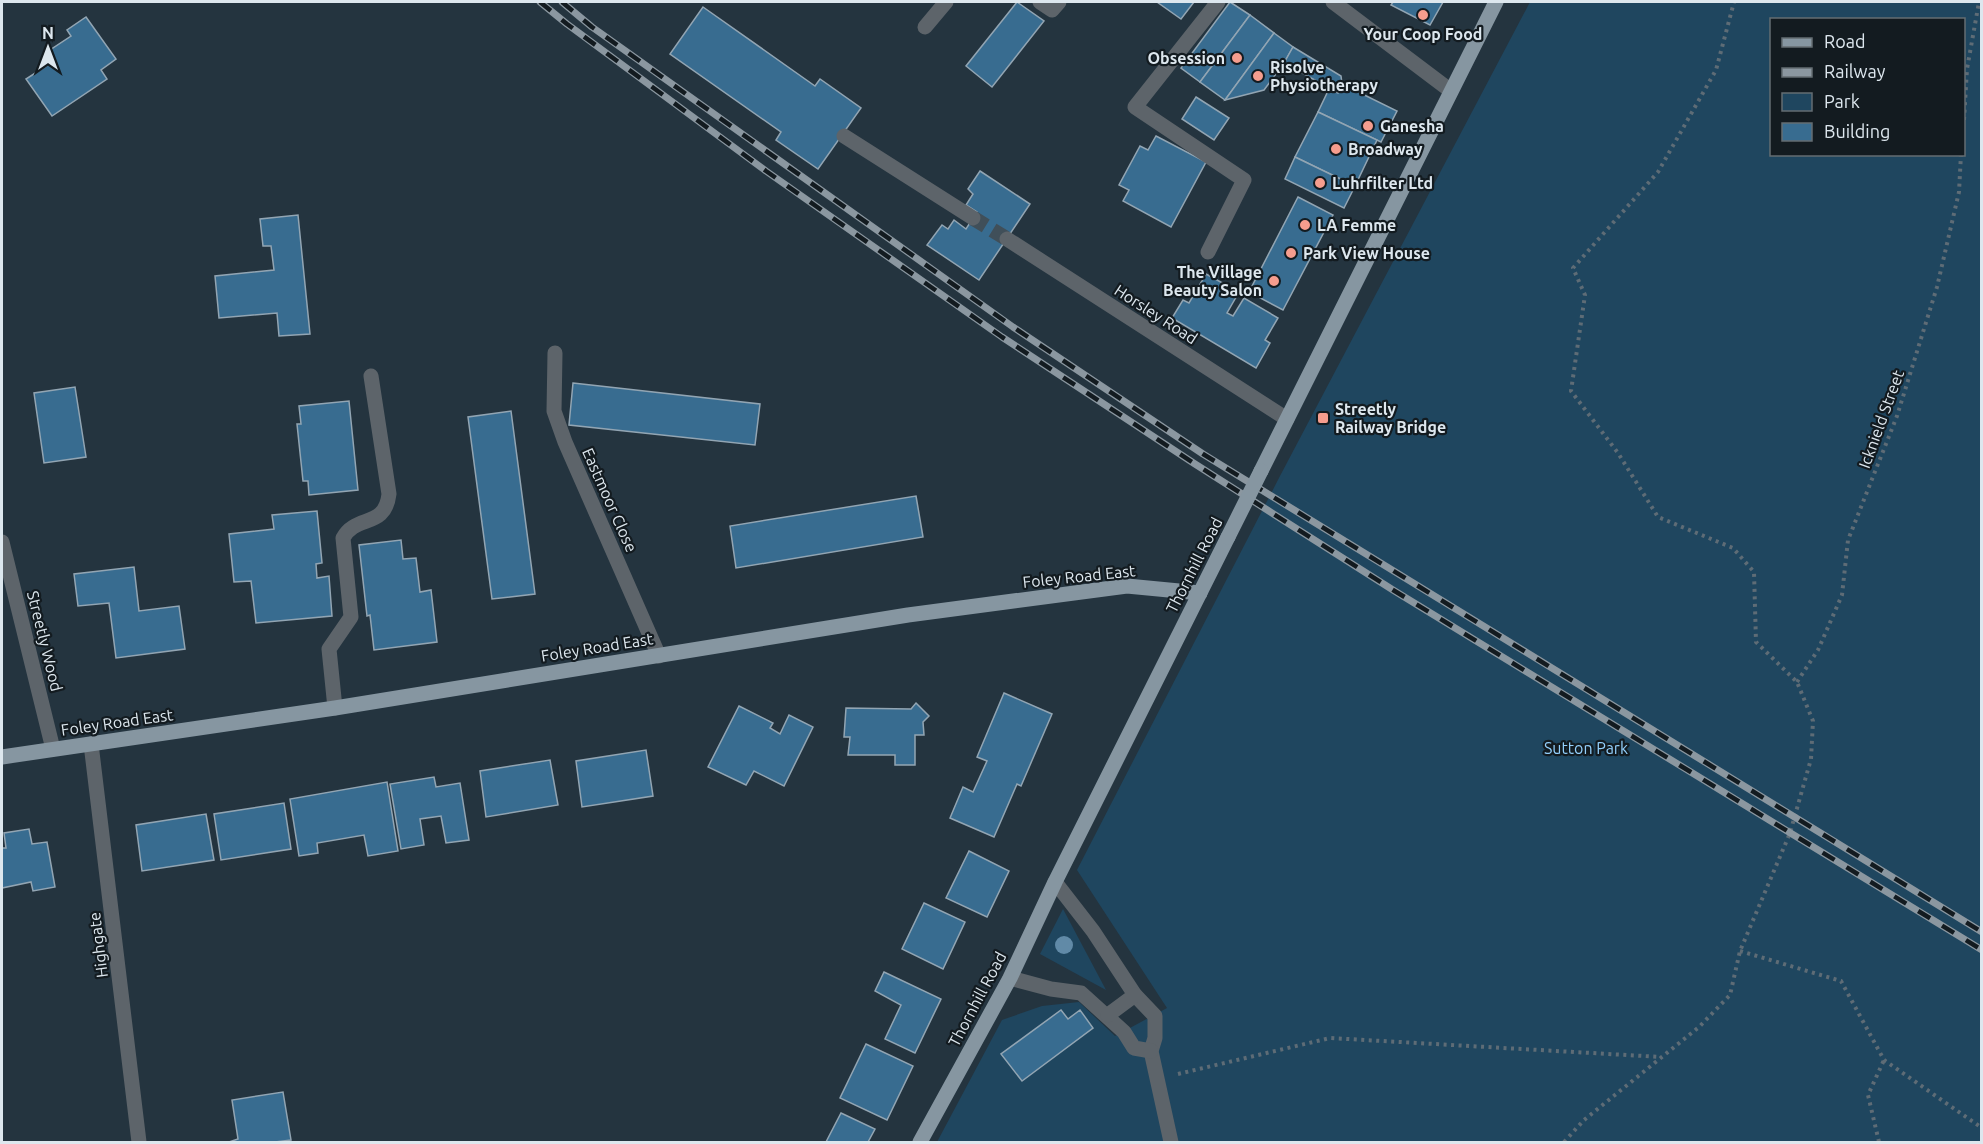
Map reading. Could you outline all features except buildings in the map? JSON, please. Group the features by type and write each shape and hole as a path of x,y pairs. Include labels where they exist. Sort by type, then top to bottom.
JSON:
{"main road":[{"name":"Thornhill Road","path":"920,1143 1010,978 1055,882 1496,2"},
{"name":"Foley Road East","path":"2,757 335,708 908,615 1127,586 1200,593"}],"street":[{"path":"926,27 946,2"},
{"path":"1040,2 1052,10 1059,2"},
{"path":"1208,252 1244,180 1135,107 1218,2"},
{"path":"1333,2 1451,91"},
{"path":"844,136 972,218"},
{"name":"Horsley Road","path":"1006,239 1287,419"},
{"name":"Eastmoor Close","path":"555,353 554,411 565,442 659,656"},
{"path":"335,708 329,649 351,617 343,538 347,530 375,519 388,506 389,494 371,376"},
{"name":"Streetly Wood","path":"2,542 53,749"},
{"name":"Highgate","path":"91,744 139,1143"},
{"path":"1055,882 1093,931 1135,995 1155,1016 1155,1038 1151,1051 1171,1143"},
{"path":"1010,978 1051,989 1081,993 1108,1015 1124,1032 1134,1048 1151,1051"},
{"path":"1108,1015 1135,995"}],"path":[{"path":"1564,1143 1584,1120 1699,1027 1730,995 1740,951 1790,833 1811,759 1813,721 1797,682 1756,642 1754,572 1733,548 1658,517 1618,453 1570,391 1585,296 1573,268 1658,172 1716,70 1734,2"},
{"path":"1965,103 1967,69 1979,2"},
{"name":"Icknield Street","path":"1797,682 1818,650 1842,595 1848,540 1897,416 1937,287 1959,192 1961,156"},
{"path":"1740,951 1841,981 1884,1060 1982,1128"},
{"path":"1157,1079 1330,1038 1660,1057"},
{"path":"1879,1143 1868,1095 1884,1060"}],"green space":[{"name":"Sutton Park","path":"1530,2 1981,2 1981,1142 937,1142 1002,1020 1042,1006 1079,1002 1115,1036 1167,1008 1077,870 1280,476"},
{"path":"1063,909 1106,990 1040,954"}],"tunnel":[{"path":"973,218 1007,239"}],"railway":[{"path":"540,2 766,171 1002,337 1195,464 1393,590 1982,950"},
{"path":"562,2 592,27 1013,327 1203,454 1982,932"}],"place":[{"name":"Your Coop Food","path":"1423,15"},
{"name":"Obsession","path":"1237,58"},
{"name":"Risolve Physiotherapy","path":"1258,76"},
{"name":"Ganesha","path":"1368,126"},
{"name":"Broadway","path":"1336,149"},
{"name":"Luhrfilter Ltd","path":"1320,183"},
{"name":"LA Femme","path":"1305,225"},
{"name":"Park View House","path":"1291,253"},
{"name":"The Village Beauty Salon","path":"1274,281"},
{"name":"Streetly Railway Bridge","path":"1323,418"}]}
